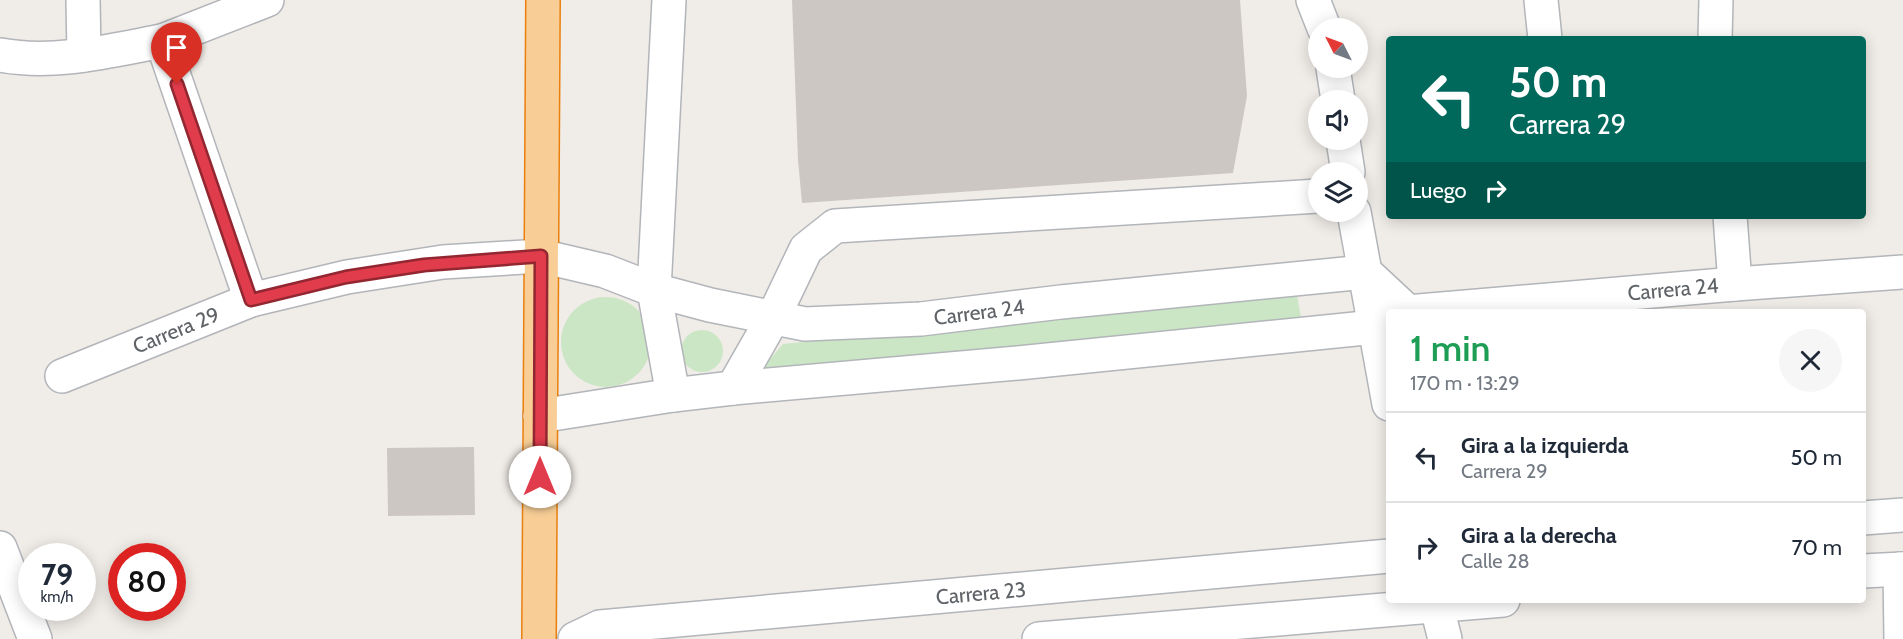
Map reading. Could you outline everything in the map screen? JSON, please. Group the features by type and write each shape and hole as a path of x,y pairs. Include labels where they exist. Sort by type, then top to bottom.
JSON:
{"highway":[{"path":"539,639 543,0"}],"street":[{"path":"83,0 84,55"},
{"path":"0,55 43,60 162,41 267,0"},
{"path":"669,0 654,290 673,395"},
{"path":"1313,0 1320,18"},
{"path":"1541,0 1545,36"},
{"path":"1715,36 1716,0"},
{"path":"162,41 251,300"},
{"path":"733,388 773,318 806,249 835,226 1308,197"},
{"path":"1730,219 1735,284"},
{"path":"1356,222 1365,272 1382,324 1386,370"},
{"name":"Carrera 24","path":"541,256 605,271 654,290 710,305 805,324 921,319 1060,302 1365,272 1405,309"},
{"name":"Carrera 29","path":"62,376 251,300 346,277 433,264 541,256"},
{"name":"Carrera 24","path":"1443,309 1903,272"},
{"path":"540,416 733,388 1017,363 1382,324"},
{"path":"1866,518 1903,515"},
{"path":"0,548 35,639"},
{"name":"Carrera 23","path":"575,639 600,627 1386,556"},
{"path":"1866,571 1902,569 1901,639"},
{"path":"1039,639 1436,603 1445,639"}],"green space":[{"path":"1297,295 1301,318 759,372 783,344"},
{"path":"597,297 615,297 631,304 644,317 651,333 651,351 644,367 631,380 615,387 597,387 581,380 568,367 561,351 561,333 568,317 581,304"},
{"path":"702,330 710,331 717,336 722,343 722,359 717,366 710,371 702,372 694,371 687,366 682,359 681,351 682,343 687,336 694,331"}],"building":[{"path":"792,0 1240,0 1247,96 1233,173 802,203 798,160"},
{"path":"474,447 475,515 388,516 387,448"}],"route":[{"path":"177,84 251,300 346,277 443,262 541,256 540,477"}]}
